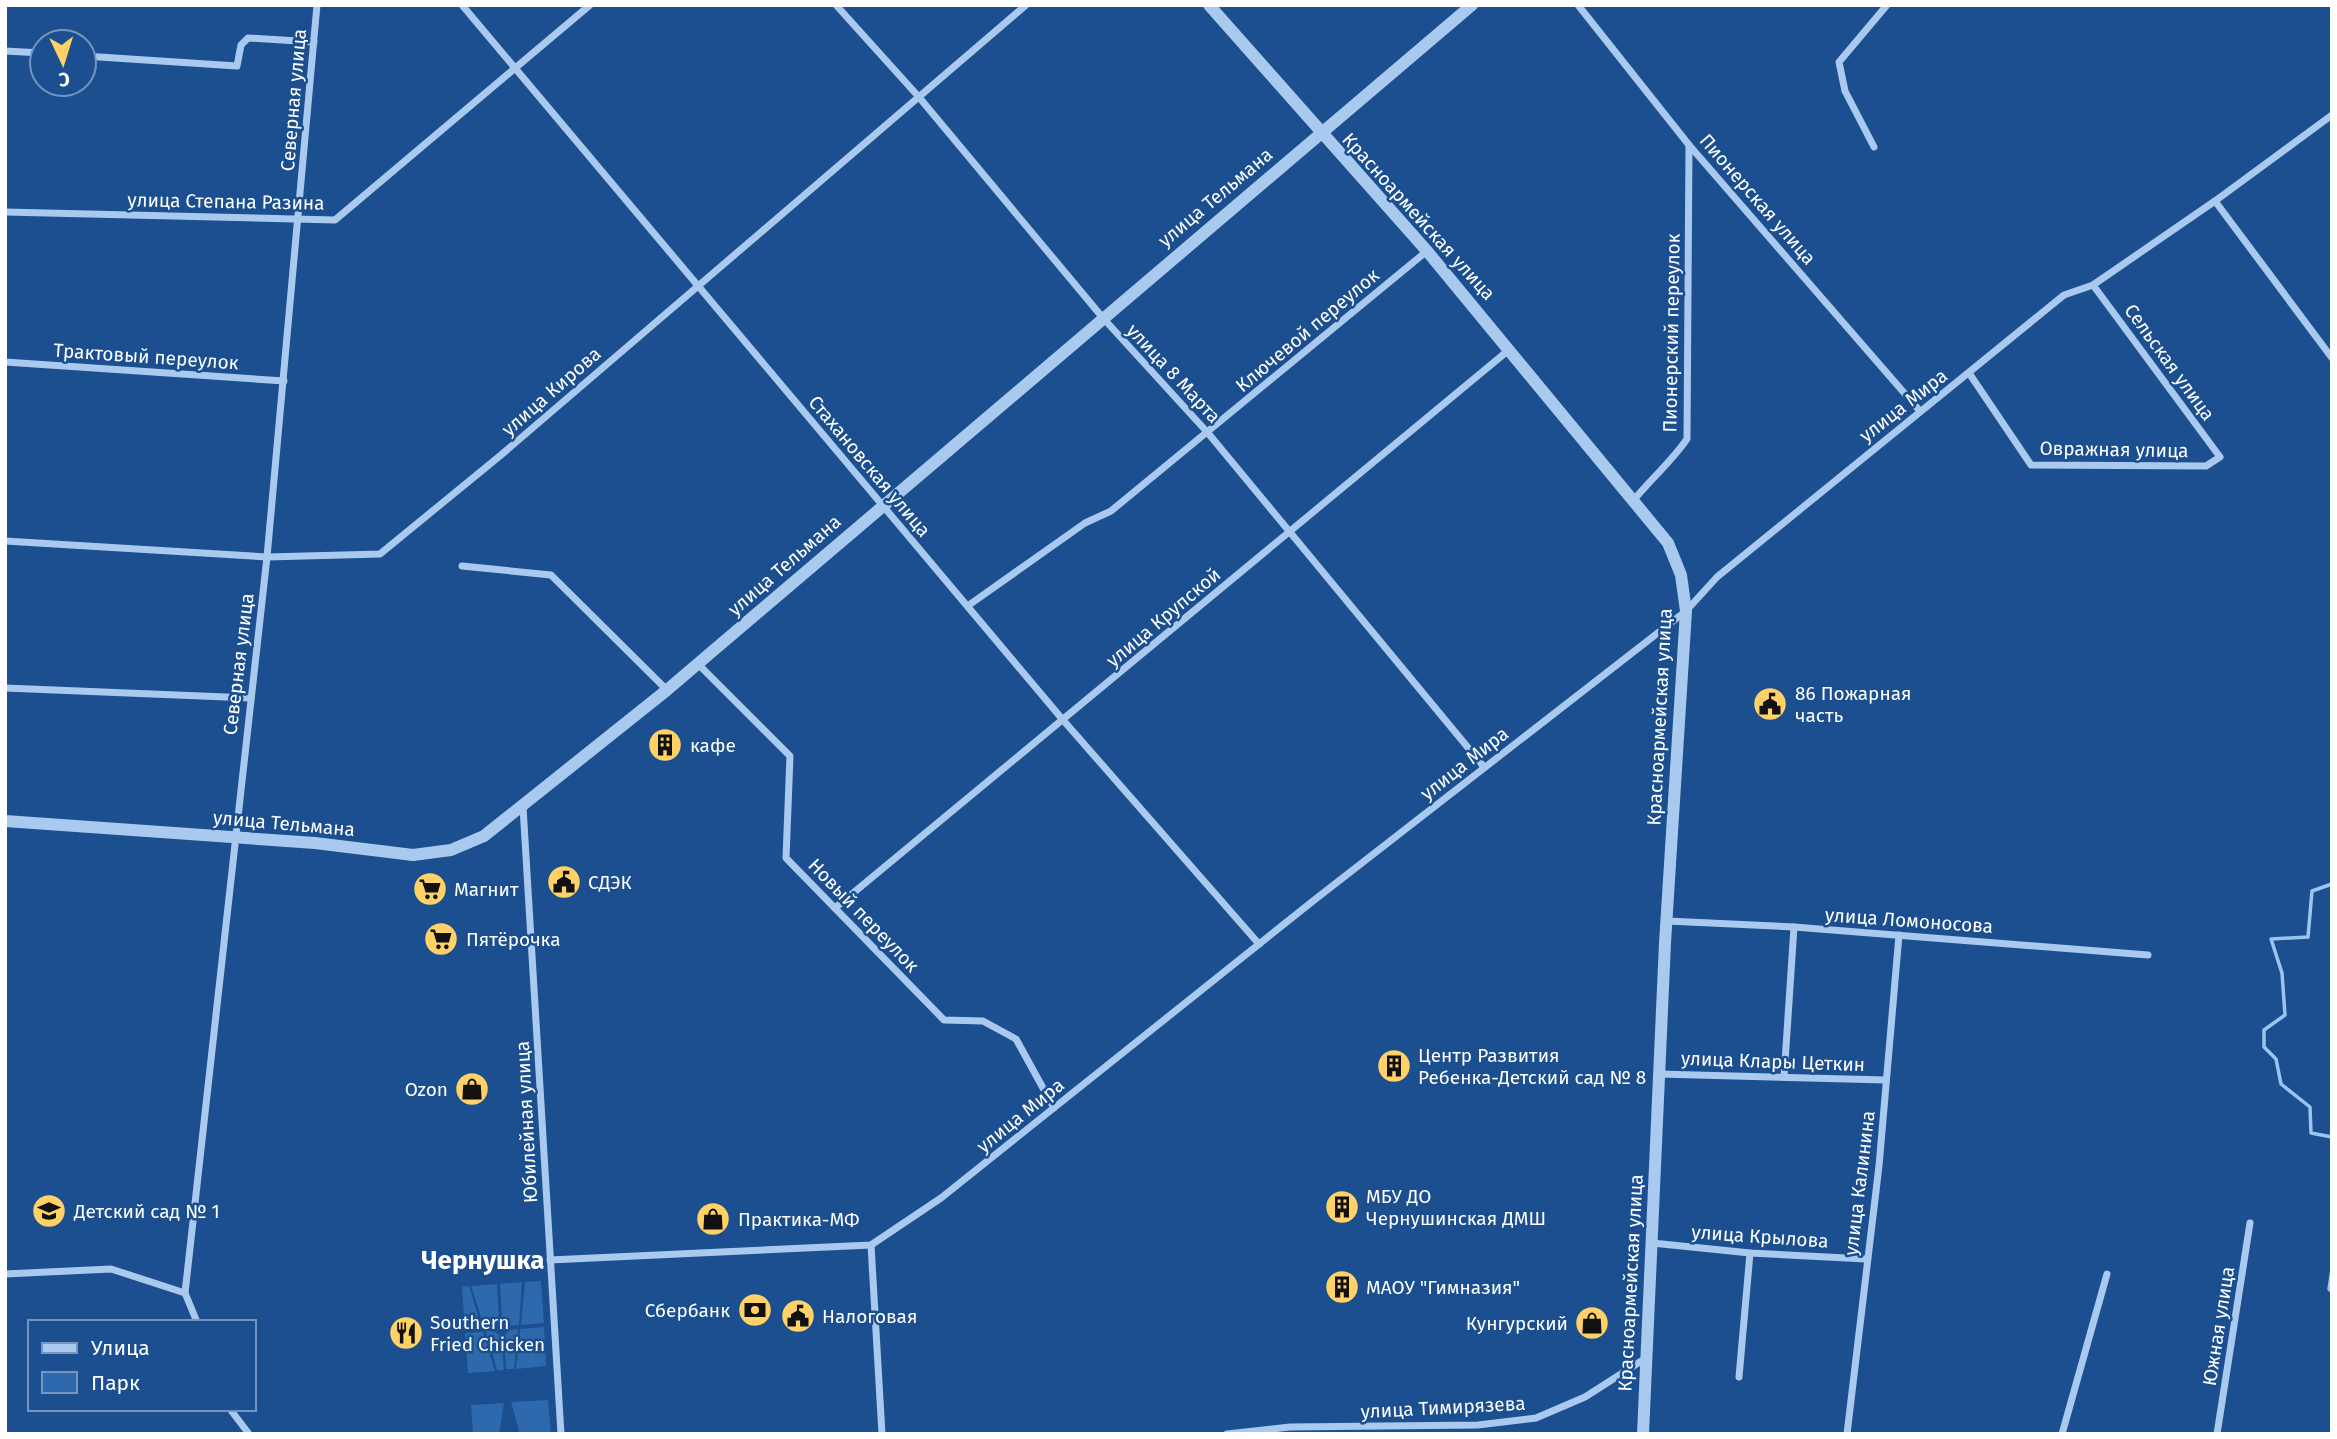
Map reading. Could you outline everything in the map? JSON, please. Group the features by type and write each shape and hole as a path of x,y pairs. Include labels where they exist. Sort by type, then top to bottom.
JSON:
{"street":[{"name":"Северная улица","path":"196,1320 185,1293 233,838 267,557 317,5"},
{"name":"Стахановская улица","path":"462,5 1063,720 1259,944"},
{"name":"улица Степана Разина","path":"5,212 335,220 590,5"},
{"name":"улица 8 Марта","path":"836,5 918,96 1103,318 1208,433 1484,767"},
{"name":"улица Кирова","path":"5,541 267,557 380,554 1026,5"},
{"name":"Красноармейская улица","path":"1209,5 1510,349 1668,543 1681,575 1686,611 1659,1074 1643,1434"},
{"name":"улица Тельмана","path":"5,821 413,855 451,850 484,836 698,664 1472,5"},
{"name":"Пионерская улица","path":"1578,5 1689,145 1919,410"},
{"path":"1874,146 1845,92 1839,62 1887,5"},
{"path":"98,57 237,66 241,45 248,38 314,42"},
{"path":"5,51 28,52"},
{"name":"улица Мира","path":"871,1245 941,1198 1259,944 1686,611 1717,577 1919,410 2064,295 2094,285 2215,201 2332,114"},
{"name":"Пионерский переулок","path":"1632,502 1654,475 1673,459 1687,439 1689,145"},
{"path":"2215,201 2332,358"},
{"name":"Ключевой переулок","path":"969,605 1085,523 1111,511 1427,251"},
{"name":"Сельская улица","path":"2094,285 2220,457"},
{"name":"улица Крупской","path":"835,908 1510,349"},
{"name":"Трактовый переулок","path":"5,362 284,381"},
{"name":"Овражная улица","path":"1969,373 2031,465 2062,468 2206,466 2220,457"},
{"path":"462,566 551,575 667,690"},
{"name":"Новый переулок","path":"698,664 790,756 786,858 944,1020 983,1021 1016,1039 1054,1108"},
{"path":"5,688 250,698"},
{"name":"Юбилейная улица","path":"523,807 561,1434"},
{"name":"улица Ломоносова","path":"1667,921 1794,927 2148,955"},
{"path":"1784,1077 1794,927"},
{"name":"улица Калинина","path":"1847,1434 1879,1166 1899,935"},
{"name":"улица Клары Цеткин","path":"1659,1074 1886,1080"},
{"name":"Южная улица","path":"2217,1434 2250,1223"},
{"name":"улица Крылова","path":"1652,1243 1750,1253 1866,1259"},
{"path":"550,1260 871,1245 882,1434"},
{"path":"1739,1377 1750,1253"},
{"path":"5,1274 111,1269 185,1293"},
{"path":"2063,1434 2107,1274"},
{"name":"улица Тимирязева","path":"1227,1434 1290,1427 1478,1425 1536,1418 1586,1397 1646,1358"},
{"path":"231,1411 248,1434"}],"green space":[{"path":"541,1281 544,1323 521,1325 525,1282"},
{"path":"522,1282 519,1325 510,1326 502,1319 500,1284"},
{"path":"497,1284 499,1319 493,1328 485,1329 471,1286"},
{"path":"469,1286 482,1329 465,1330 462,1287"},
{"path":"544,1327 546,1366 516,1369 520,1329"},
{"path":"518,1329 514,1369 506,1369 504,1336 510,1330"},
{"path":"486,1331 493,1331 501,1336 504,1370 497,1370"},
{"path":"483,1332 495,1371 468,1373 465,1333"},
{"path":"548,1400 551,1434 520,1434 511,1402"},
{"path":"504,1403 499,1434 473,1434 471,1405"}],"waterway":[{"path":"2332,884 2312,891 2308,937 2271,939 2282,973 2285,1015 2264,1030 2264,1047 2276,1059 2281,1084 2310,1107 2311,1133 2332,1137"},
{"path":"2332,1269 2329,1289 2332,1292"}],"place":[{"name":"86 Пожарная часть","path":"1770,704"},
{"name":"кафе","path":"665,745"},
{"name":"СДЭК","path":"564,882"},
{"name":"Магнит","path":"430,889"},
{"name":"Пятёрочка","path":"441,939"},
{"name":"Центр Развития Ребенка-Детский сад № 8","path":"1394,1066"},
{"name":"Ozon","path":"472,1089"},
{"name":"МБУ ДО Чернушинская ДМШ","path":"1342,1207"},
{"name":"Детский сад № 1","path":"49,1211"},
{"name":"Практика-МФ","path":"713,1219"},
{"name":"МАОУ \"Гимназия\"","path":"1342,1287"},
{"name":"Сбербанк","path":"755,1310"},
{"name":"Налоговая","path":"798,1316"},
{"name":"Кунгурский","path":"1592,1323"},
{"name":"Southern Fried Chicken","path":"406,1333"}],"district":[{"name":"Чернушка","path":"483,1260"}]}
